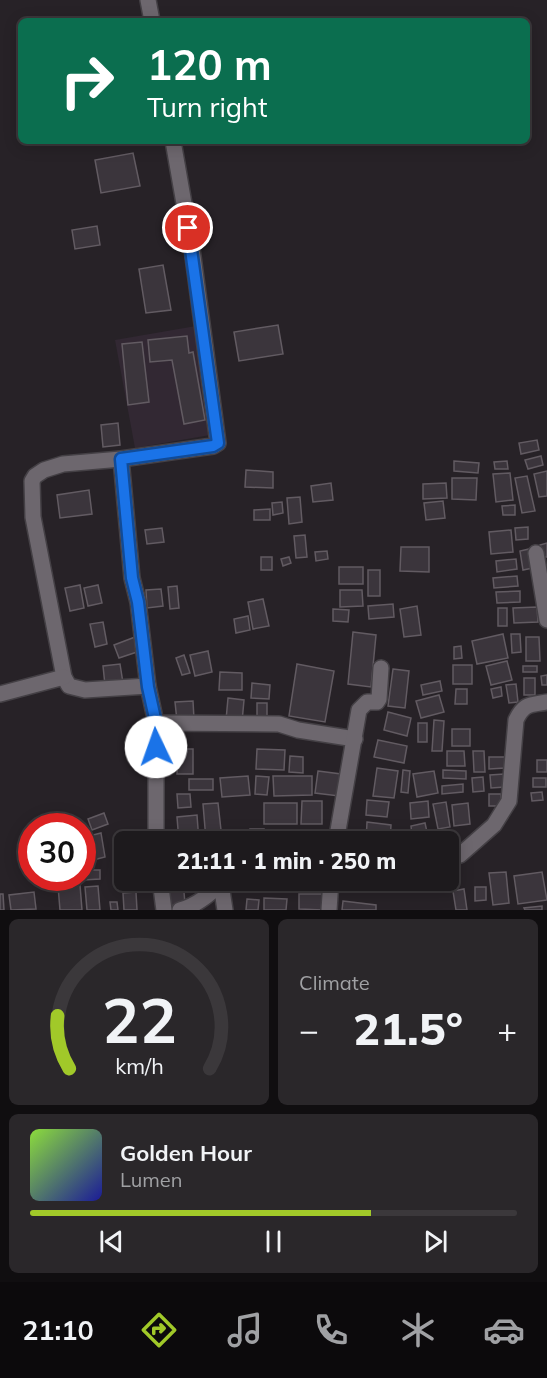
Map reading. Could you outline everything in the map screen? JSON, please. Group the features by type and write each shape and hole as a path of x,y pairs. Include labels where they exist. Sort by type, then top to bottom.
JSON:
{"street":[{"path":"148,0 151,18"},
{"path":"148,687 85,690 69,686 64,677 33,517 32,481 44,470 63,464 121,459 213,446 218,441 192,249 174,144"},
{"path":"121,459 132,578 138,602 148,687 156,723 156,831"},
{"path":"536,553 547,620"},
{"path":"338,831 358,710 367,702 377,702 379,699 381,668"},
{"path":"0,694 64,677"},
{"path":"459,855 494,825 509,801 516,720 520,711 525,706 547,702"},
{"path":"156,723 279,724 298,730 355,739"},
{"path":"161,891 164,910"},
{"path":"180,910 190,907 213,891"},
{"path":"224,891 225,910"},
{"path":"329,910 330,891"}],"shaded area":[{"path":"196,326 216,434 135,448 115,340"}],"building":[{"path":"133,153 140,186 101,193 95,160"},
{"path":"97,226 100,245 75,249 72,230"},
{"path":"163,265 171,310 146,313 139,269"},
{"path":"278,325 283,354 239,361 234,332"},
{"path":"187,336 189,353 193,352 205,420 184,424 172,360 150,362 148,340"},
{"path":"142,342 149,402 128,405 122,344"},
{"path":"118,423 120,445 103,447 101,425"},
{"path":"537,440 539,450 521,454 519,443"},
{"path":"541,456 543,465 528,469 525,460"},
{"path":"454,461 479,463 478,473 454,471"},
{"path":"507,461 508,469 495,469 494,462"},
{"path":"246,470 273,472 273,488 245,487"},
{"path":"547,471 547,496 539,497 534,474"},
{"path":"510,473 513,500 496,502 493,474"},
{"path":"527,476 535,511 522,513 515,478"},
{"path":"452,478 477,478 476,500 452,499"},
{"path":"331,483 333,500 313,502 311,486"},
{"path":"446,483 447,498 423,499 423,484"},
{"path":"89,490 92,514 60,518 57,495"},
{"path":"300,497 302,522 289,524 287,498"},
{"path":"443,501 445,518 426,520 424,503"},
{"path":"282,502 283,513 273,515 272,503"},
{"path":"515,505 515,515 503,515 502,506"},
{"path":"270,509 270,520 254,520 254,510"},
{"path":"528,527 528,539 516,540 515,528"},
{"path":"162,528 164,542 147,544 145,530"},
{"path":"511,530 513,552 491,554 489,532"},
{"path":"305,535 307,557 296,558 294,536"},
{"path":"547,543 547,557 543,557 540,545"},
{"path":"401,547 429,547 429,572 400,571"},
{"path":"529,549 533,568 523,570 520,551"},
{"path":"327,551 328,559 316,561 315,552"},
{"path":"261,557 272,557 272,570 261,570"},
{"path":"289,557 291,563 283,566 281,559"},
{"path":"516,559 517,569 497,572 496,561"},
{"path":"339,567 363,567 363,584 339,584"},
{"path":"368,570 380,570 380,596 368,596"},
{"path":"517,576 518,586 494,588 493,578"},
{"path":"80,585 84,608 70,611 65,588"},
{"path":"98,585 102,603 88,606 84,588"},
{"path":"177,586 179,608 170,609 168,587"},
{"path":"161,589 163,606 147,608 146,590"},
{"path":"340,590 362,590 363,606 340,607"},
{"path":"520,591 520,602 497,603 496,592"},
{"path":"263,599 269,626 253,629 248,602"},
{"path":"393,604 394,617 369,619 368,606"},
{"path":"417,606 421,635 404,637 400,609"},
{"path":"537,607 538,622 514,623 513,608"},
{"path":"498,608 507,608 507,626 498,626"},
{"path":"333,609 349,610 348,622 333,621"},
{"path":"248,616 250,630 236,633 234,619"},
{"path":"103,622 107,644 95,647 90,624"},
{"path":"353,632 376,635 371,687 348,684"},
{"path":"503,634 508,658 477,664 472,641"},
{"path":"511,634 520,634 521,652 512,653"},
{"path":"135,637 140,651 119,658 114,645"},
{"path":"526,637 539,637 540,661 526,661"},
{"path":"461,646 462,658 454,659 454,647"},
{"path":"208,651 212,672 195,676 190,655"},
{"path":"184,655 190,673 182,675 176,658"},
{"path":"507,661 512,680 491,685 486,666"},
{"path":"120,664 123,683 105,685 103,666"},
{"path":"297,664 334,671 325,722 289,716"},
{"path":"453,665 472,665 472,684 453,684"},
{"path":"523,666 537,666 537,672 523,672"},
{"path":"393,669 409,671 405,708 388,706"},
{"path":"220,672 242,673 242,690 219,690"},
{"path":"547,675 547,685 542,685 541,676"},
{"path":"524,678 535,678 535,695 524,695"},
{"path":"440,681 442,691 423,695 421,685"},
{"path":"252,683 270,685 269,699 251,698"},
{"path":"516,684 518,702 509,703 506,685"},
{"path":"501,687 502,696 493,698 491,689"},
{"path":"456,689 467,689 467,704 455,704"},
{"path":"439,695 444,712 421,718 416,701"},
{"path":"228,698 244,700 242,722 226,720"},
{"path":"193,701 194,719 177,721 175,702"},
{"path":"257,703 267,703 267,718 257,718"},
{"path":"388,712 411,718 407,736 384,730"},
{"path":"434,720 444,721 442,751 432,751"},
{"path":"418,723 427,723 427,742 418,742"},
{"path":"452,729 470,729 470,746 452,746"},
{"path":"378,740 407,746 404,763 374,757"},
{"path":"178,749 193,749 193,774 177,774"},
{"path":"257,749 285,750 284,770 256,769"},
{"path":"447,751 464,751 465,766 447,766"},
{"path":"473,751 484,751 485,772 474,772"},
{"path":"290,756 303,757 303,773 289,772"},
{"path":"489,757 505,757 505,768 489,769"},
{"path":"537,760 547,760 547,772 537,772"},
{"path":"377,768 398,771 394,798 373,796"},
{"path":"403,770 410,771 408,793 401,792"},
{"path":"443,770 466,771 466,779 443,778"},
{"path":"318,771 341,774 339,796 315,793"},
{"path":"434,771 438,793 417,797 413,774"},
{"path":"504,774 505,787 491,788 490,775"},
{"path":"248,776 250,795 222,797 220,778"},
{"path":"256,776 269,777 267,795 255,794"},
{"path":"273,776 312,776 312,795 274,796"},
{"path":"483,777 484,791 473,792 472,778"},
{"path":"533,778 546,778 546,787 533,787"},
{"path":"189,779 213,779 213,790 189,790"},
{"path":"463,784 463,792 442,794 442,786"},
{"path":"542,792 543,800 532,801 531,793"},
{"path":"177,794 190,794 191,807 178,808"},
{"path":"489,794 501,794 501,806 489,806"},
{"path":"367,800 389,802 387,817 366,815"},
{"path":"302,801 322,801 322,824 301,824"},
{"path":"428,801 429,817 411,819 410,803"},
{"path":"446,802 450,827 438,829 433,804"},
{"path":"218,803 221,831 205,831 203,804"},
{"path":"264,803 297,803 297,824 264,824"},
{"path":"468,803 470,824 454,826 452,805"},
{"path":"104,813 108,824 96,828 96,816"},
{"path":"197,815 198,831 178,831 177,817"},
{"path":"367,822 391,825 391,831 367,831"},
{"path":"425,823 427,831 412,831 411,826"},
{"path":"250,829 264,829 264,831 250,831"},
{"path":"101,833 105,857 96,859 96,834"},
{"path":"96,870 100,870 100,879 96,879"},
{"path":"506,872 509,903 493,905 489,873"},
{"path":"542,872 547,900 518,904 514,876"},
{"path":"98,886 100,910 87,910 85,891 96,891"},
{"path":"475,887 486,887 486,900 475,901"},
{"path":"464,889 467,910 456,910 453,891"},
{"path":"58,891 80,891 82,910 60,910"},
{"path":"167,891 184,891 185,904 169,906"},
{"path":"34,892 36,909 11,910 9,895"},
{"path":"136,892 137,910 124,910 123,893"},
{"path":"0,894 3,894 4,910 0,910"},
{"path":"299,894 323,894 323,910 299,909"},
{"path":"264,898 287,899 286,910 264,910"},
{"path":"247,899 259,900 258,910 246,910"},
{"path":"343,901 376,905 376,910 342,910"},
{"path":"110,902 117,902 118,910 111,910"},
{"path":"542,906 542,910 525,910 524,908"}],"route":[{"path":"156,747 156,723 148,687 138,602 132,578 121,459 213,446 218,443 188,228"}]}
